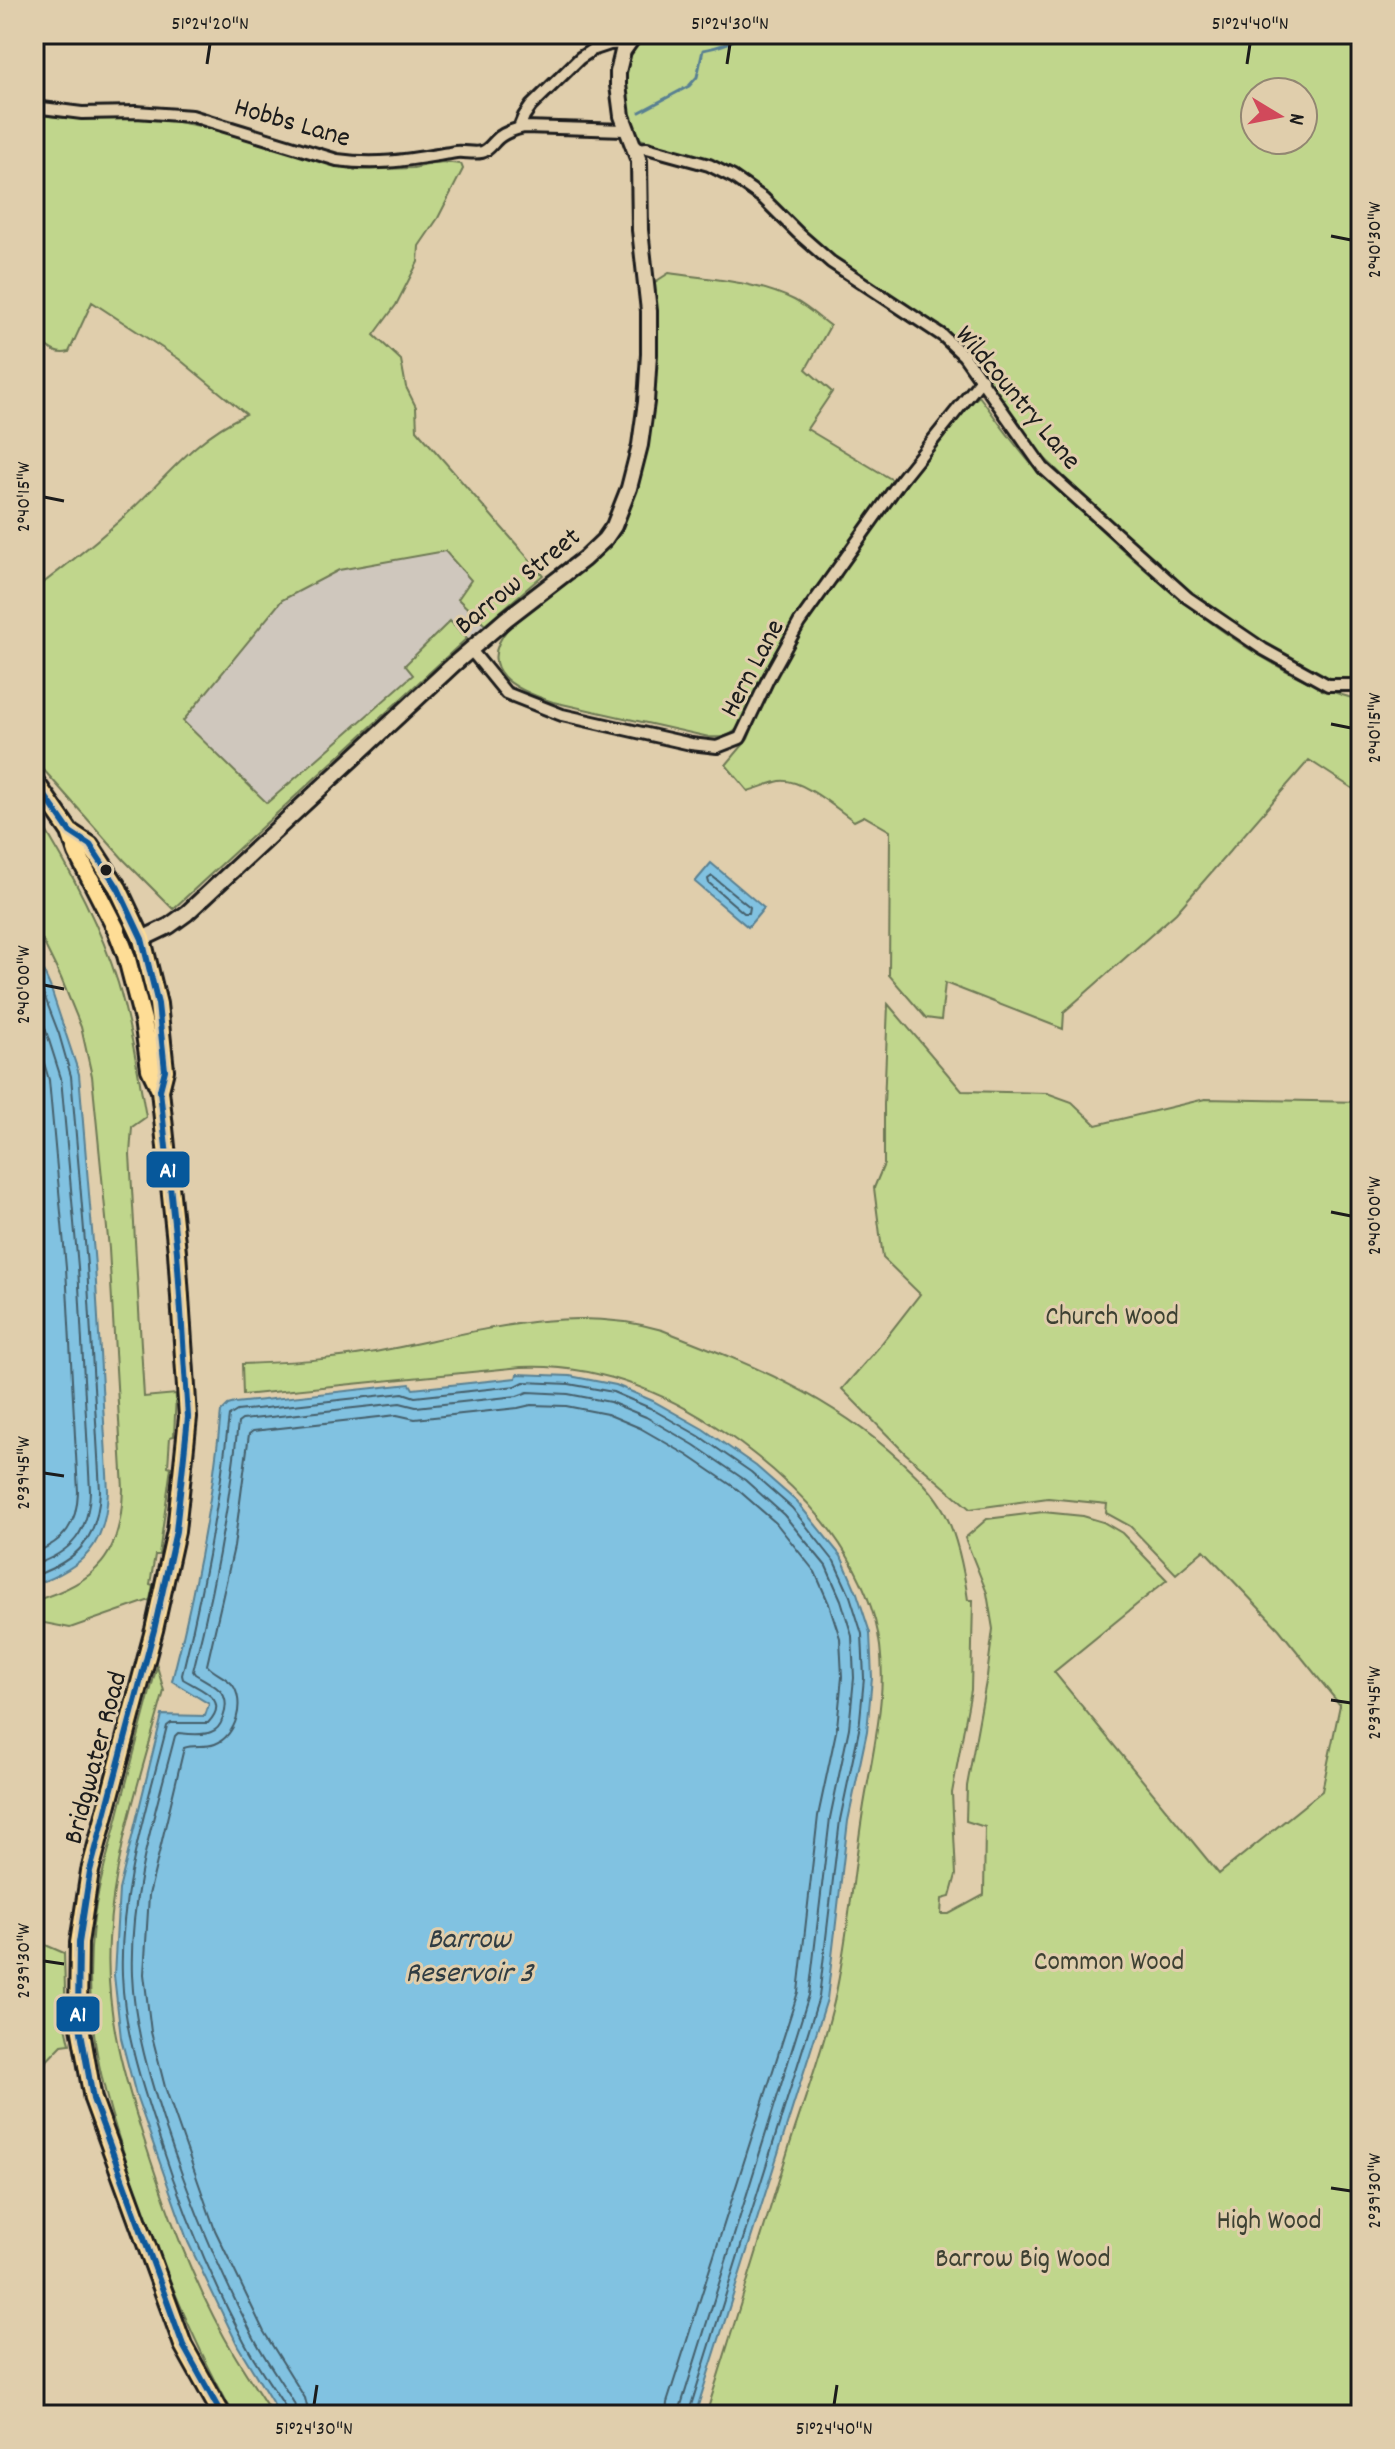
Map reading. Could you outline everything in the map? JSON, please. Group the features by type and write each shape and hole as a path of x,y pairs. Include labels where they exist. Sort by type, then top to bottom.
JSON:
{"highway":[{"name":"Bridgwater Road","path":"34,780 70,832 77,853 116,929 136,991 150,1069 160,1090 177,1252 188,1417 176,1531 154,1630 90,1871 79,1943 78,2015 93,2099 183,2345 222,2415"},
{"name":"Bridgwater Road","path":"70,832 90,845 118,888 142,939 158,1004 165,1070 160,1090"},
{"path":"77,853 81,870 109,931 125,976 136,991"},
{"path":"116,929 142,939"},
{"path":"136,991 136,968 132,953 134,945 142,939"}],"main road":[{"name":"Barrow Street","path":"142,939 187,913 470,649 584,559 614,526 629,488 644,418 650,330 640,230 639,161 619,102 618,72 623,51 632,38"}],"street":[{"path":"626,130 519,128 531,106 592,50 632,38"},
{"name":"Hobbs Lane","path":"34,107 82,113 136,112 192,116 337,160 359,163 389,164 466,151 481,152 498,137 519,128"},
{"name":"Wildcountry Lane","path":"635,149 647,148 709,165 763,198 831,262 943,336 982,379 1043,468 1188,598 1263,649 1328,685 1361,682"},
{"name":"Hern Lane","path":"470,649 506,693 562,715 691,744 717,747 740,738 768,679 815,599 901,480 982,379"}],"shaded area":[{"path":"445,551 471,580 458,599 485,625 467,638 449,622 406,666 414,674 267,803 182,721 282,600 339,570"}],"green space":[{"path":"641,34 1361,34 1361,677 1340,681 1322,677 1264,646 1191,593 1137,547 1035,449 967,350 944,328 861,278 822,249 765,195 682,153 637,138 625,97 627,62"},
{"path":"34,114 64,118 155,118 205,127 355,170 413,168 442,162 461,164 463,169 438,218 419,246 418,262 396,305 374,335 401,360 406,387 416,407 417,430 543,575 485,625 458,599 471,580 445,551 339,570 282,600 183,721 267,803 413,675 405,665 450,621 467,638 173,909 124,860 34,759 34,590 118,522 196,446 246,414 179,359 92,302 69,352 55,351 34,337"},
{"path":"669,273 764,289 803,305 830,326 806,369 832,392 807,429 896,482 794,618 737,729 721,737 709,737 539,697 513,685 497,667 495,656 499,642 509,627 598,555 617,533 647,442 655,389 658,330 652,284"},
{"path":"979,396 1051,484 1149,573 1214,625 1283,669 1318,686 1352,698 1361,687 1361,794 1309,760 1176,913 1064,1012 1063,1029 945,983 941,1020 926,1018 889,975 890,831 864,816 854,821 819,795 789,781 748,791 726,765 748,739 772,679 800,628 826,590 839,581 847,563 952,421"},
{"path":"34,811 71,873 92,916 110,960 127,1016 146,1117 132,1127 130,1154 144,1397 176,1394 174,1436 170,1437 168,1466 171,1467 159,1555 155,1555 150,1584 153,1585 150,1600 70,1628 34,1621 34,1601 75,1584 102,1563 117,1532 123,1489 109,1249 92,1076 81,1027 34,923"},
{"path":"888,1004 962,1091 1047,1093 1072,1102 1096,1125 1205,1099 1361,1102 1361,2415 706,2415 830,2020 839,1979 881,1692 880,1644 866,1593 839,1543 785,1480 741,1444 691,1411 664,1397 610,1377 551,1367 521,1367 243,1395 242,1364 376,1352 528,1322 595,1319 662,1330 758,1369 846,1417 901,1461 940,1504 957,1543 968,1600 973,1600 971,1690 952,1793 956,1875 950,1897 942,1899 941,1914 949,1914 984,1895 985,1827 966,1821 967,1786 993,1629 987,1593 965,1538 987,1519 1043,1512 1083,1516 1103,1522 1122,1533 1167,1580 1054,1672 1219,1874 1322,1791 1340,1705 1279,1629 1204,1550 1176,1574 1130,1526 1106,1513 1107,1504 1048,1498 970,1509 905,1453 842,1389 920,1294 883,1258 874,1188 884,1164"},
{"path":"157,1666 164,1691 116,1877 108,1965 112,2013 134,2106 181,2245 219,2328 273,2415 234,2415 220,2389 159,2254 127,2163 99,2065 90,1998 95,1912"},
{"path":"34,1940 64,1953 66,2026 70,2044 62,2045 34,2074"}],"water":[{"path":"711,863 764,908 748,927 695,882"},
{"path":"34,950 50,986 79,1074 95,1266 108,1491 103,1526 89,1552 66,1570 34,1585"},
{"name":"Barrow Reservoir 3","path":"517,1374 570,1376 616,1385 653,1401 703,1429 756,1466 797,1502 841,1556 870,1633 872,1678 867,1731 848,1821 827,1999 695,2415 280,2415 238,2346 188,2242 136,2095 121,2038 114,1975 119,1890 162,1715 205,1716 209,1704 172,1681 202,1548 221,1412 235,1403 410,1384 413,1389 516,1378"}],"waterway":[{"path":"640,112 689,86 697,77 703,50 724,45 742,34"}],"transit line":[{"name":"A1","path":"34,780 70,832 90,845 118,888 142,939 158,1004 165,1070 160,1090 177,1252 188,1417 176,1531 154,1630 90,1871 79,1943 78,2015 93,2099 183,2345 222,2415"}],"park label":[{"name":"Church Wood","path":"1112,1314"},
{"name":"Common Wood","path":"1109,1959"},
{"name":"High Wood","path":"1269,2218"},
{"name":"Barrow Big Wood","path":"1023,2256"}]}
